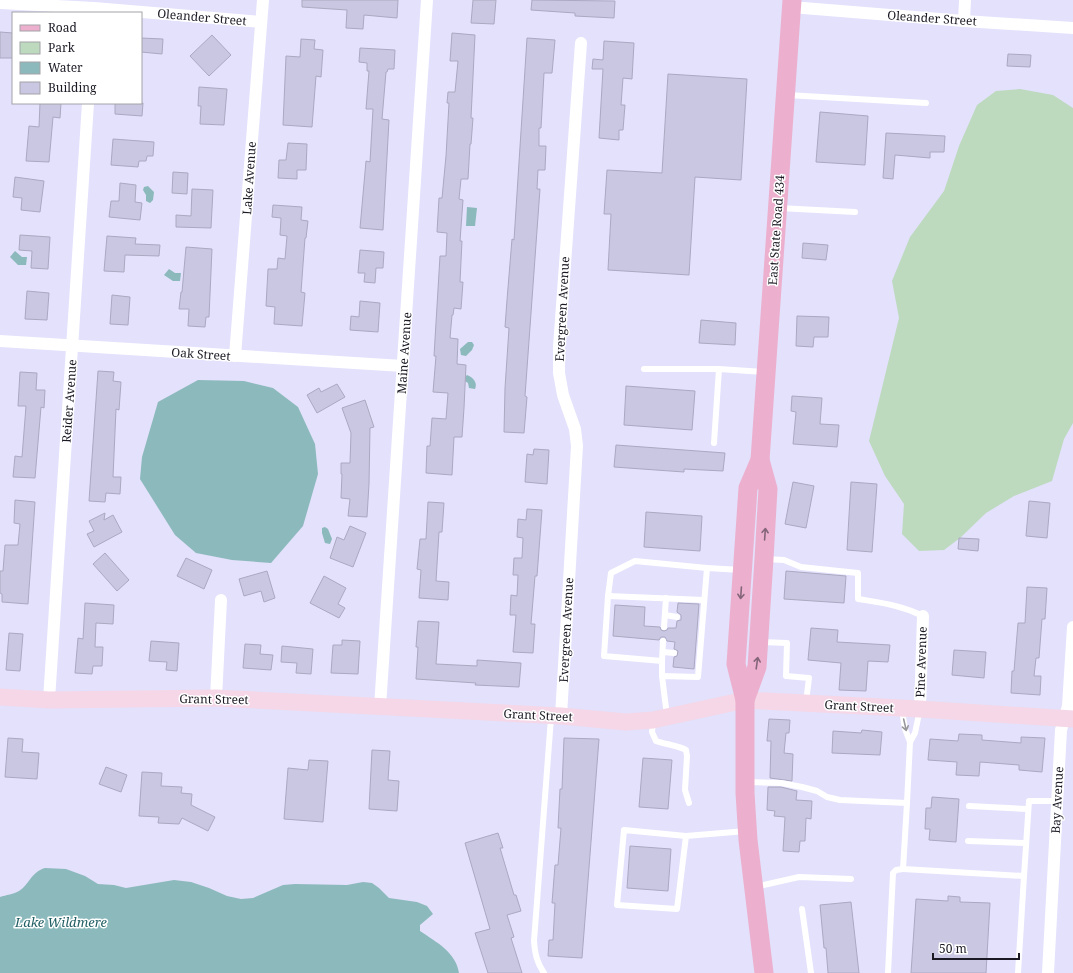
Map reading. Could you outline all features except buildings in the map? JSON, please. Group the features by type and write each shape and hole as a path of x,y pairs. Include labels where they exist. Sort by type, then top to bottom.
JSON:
{"main road":[{"name":"East State Road 434","path":"760,460 792,4"},
{"path":"745,700 757,666 764,559 768,489 760,460"},
{"path":"760,460 748,488 736,664 745,700 744,782 747,831 764,973"}],"street":[{"name":"Lake Avenue","path":"235,356 263,0"},
{"name":"Maine Avenue","path":"380,707 427,0"},
{"path":"964,21 965,0"},
{"name":"Oleander Street","path":"0,3 94,7 261,22"},
{"name":"Oleander Street","path":"792,4 964,21 1073,28"},
{"name":"Evergreen Avenue","path":"556,716 577,446 575,429 563,395 559,373 559,347 581,43"},
{"name":"Reider Avenue","path":"49,700 88,104"},
{"name":"Oak Street","path":"0,342 73,345 403,366"},
{"path":"216,698 221,600"},
{"name":"Pine Avenue","path":"920,709 923,616"},
{"name":"Bay Avenue","path":"1048,973 1061,730 1069,719 1068,706 1073,627"},
{"name":"Grant Street","path":"0,697 49,700 216,698 556,716 626,722 660,719 745,700 920,709 1069,719"}],"lane":[{"path":"785,95 926,103"},
{"path":"777,208 855,212"},
{"path":"644,368 719,369 766,372"},
{"path":"714,443 719,369"},
{"path":"764,559 784,560 801,567 858,573 858,599 894,604 910,609 923,616"},
{"path":"662,661 604,656 611,573 635,561 742,570"},
{"path":"662,676 698,677 700,619 704,600 707,568"},
{"path":"608,596 704,600"},
{"path":"664,627 666,598"},
{"path":"665,615 677,617"},
{"path":"663,641 660,719 652,732 656,741 666,745 682,747 686,750 686,790 689,803"},
{"path":"758,642 787,643 786,676 808,678 806,703"},
{"path":"663,652 674,653"},
{"path":"902,708 905,729 910,742 902,869"},
{"path":"910,742 915,733 920,709"},
{"path":"544,973 538,965 534,942 556,716"},
{"path":"744,782 781,783 817,791 828,797 840,800 906,804"},
{"path":"1018,973 1027,809 1029,801 1057,801"},
{"path":"969,806 1027,809"},
{"path":"686,836 677,909 617,905 624,830 686,836 747,831"},
{"path":"968,841 1025,844"},
{"path":"888,973 893,873 896,870 902,869 1024,876"},
{"path":"753,887 799,877 851,879"},
{"path":"802,909 811,973"}],"green space":[{"path":"1020,89 1053,95 1073,108 1073,423 1064,439 1052,481 1014,496 986,513 960,538 944,550 919,551 902,534 904,504 885,476 869,441 899,318 892,281 910,237 944,191 959,146 977,105 996,91"}],"water":[{"path":"148,186 154,192 153,200 150,203 146,201 146,195 143,190 144,187"},
{"path":"467,207 477,208 475,226 466,226"},
{"path":"15,251 22,257 27,257 26,265 18,265 10,257"},
{"path":"169,269 175,273 181,273 180,281 173,281 164,275"},
{"path":"468,342 472,342 474,345 472,350 466,356 461,355 460,349"},
{"path":"467,375 474,380 476,385 475,389 469,388 468,383 465,381 464,378"},
{"path":"198,380 244,381 273,388 298,407 315,444 318,474 303,526 271,563 232,560 196,553 175,535 140,479 142,457 158,402"},
{"path":"325,527 328,529 332,539 330,544 325,543 322,528"},
{"name":"Lake Wildmere","path":"45,868 66,869 85,876 98,884 114,885 126,888 174,880 191,882 227,896 241,899 253,898 283,885 347,885 363,882 372,883 389,898 417,902 427,906 433,914 420,925 420,931 450,953 459,973 0,973 0,897 19,891 36,872"}]}
